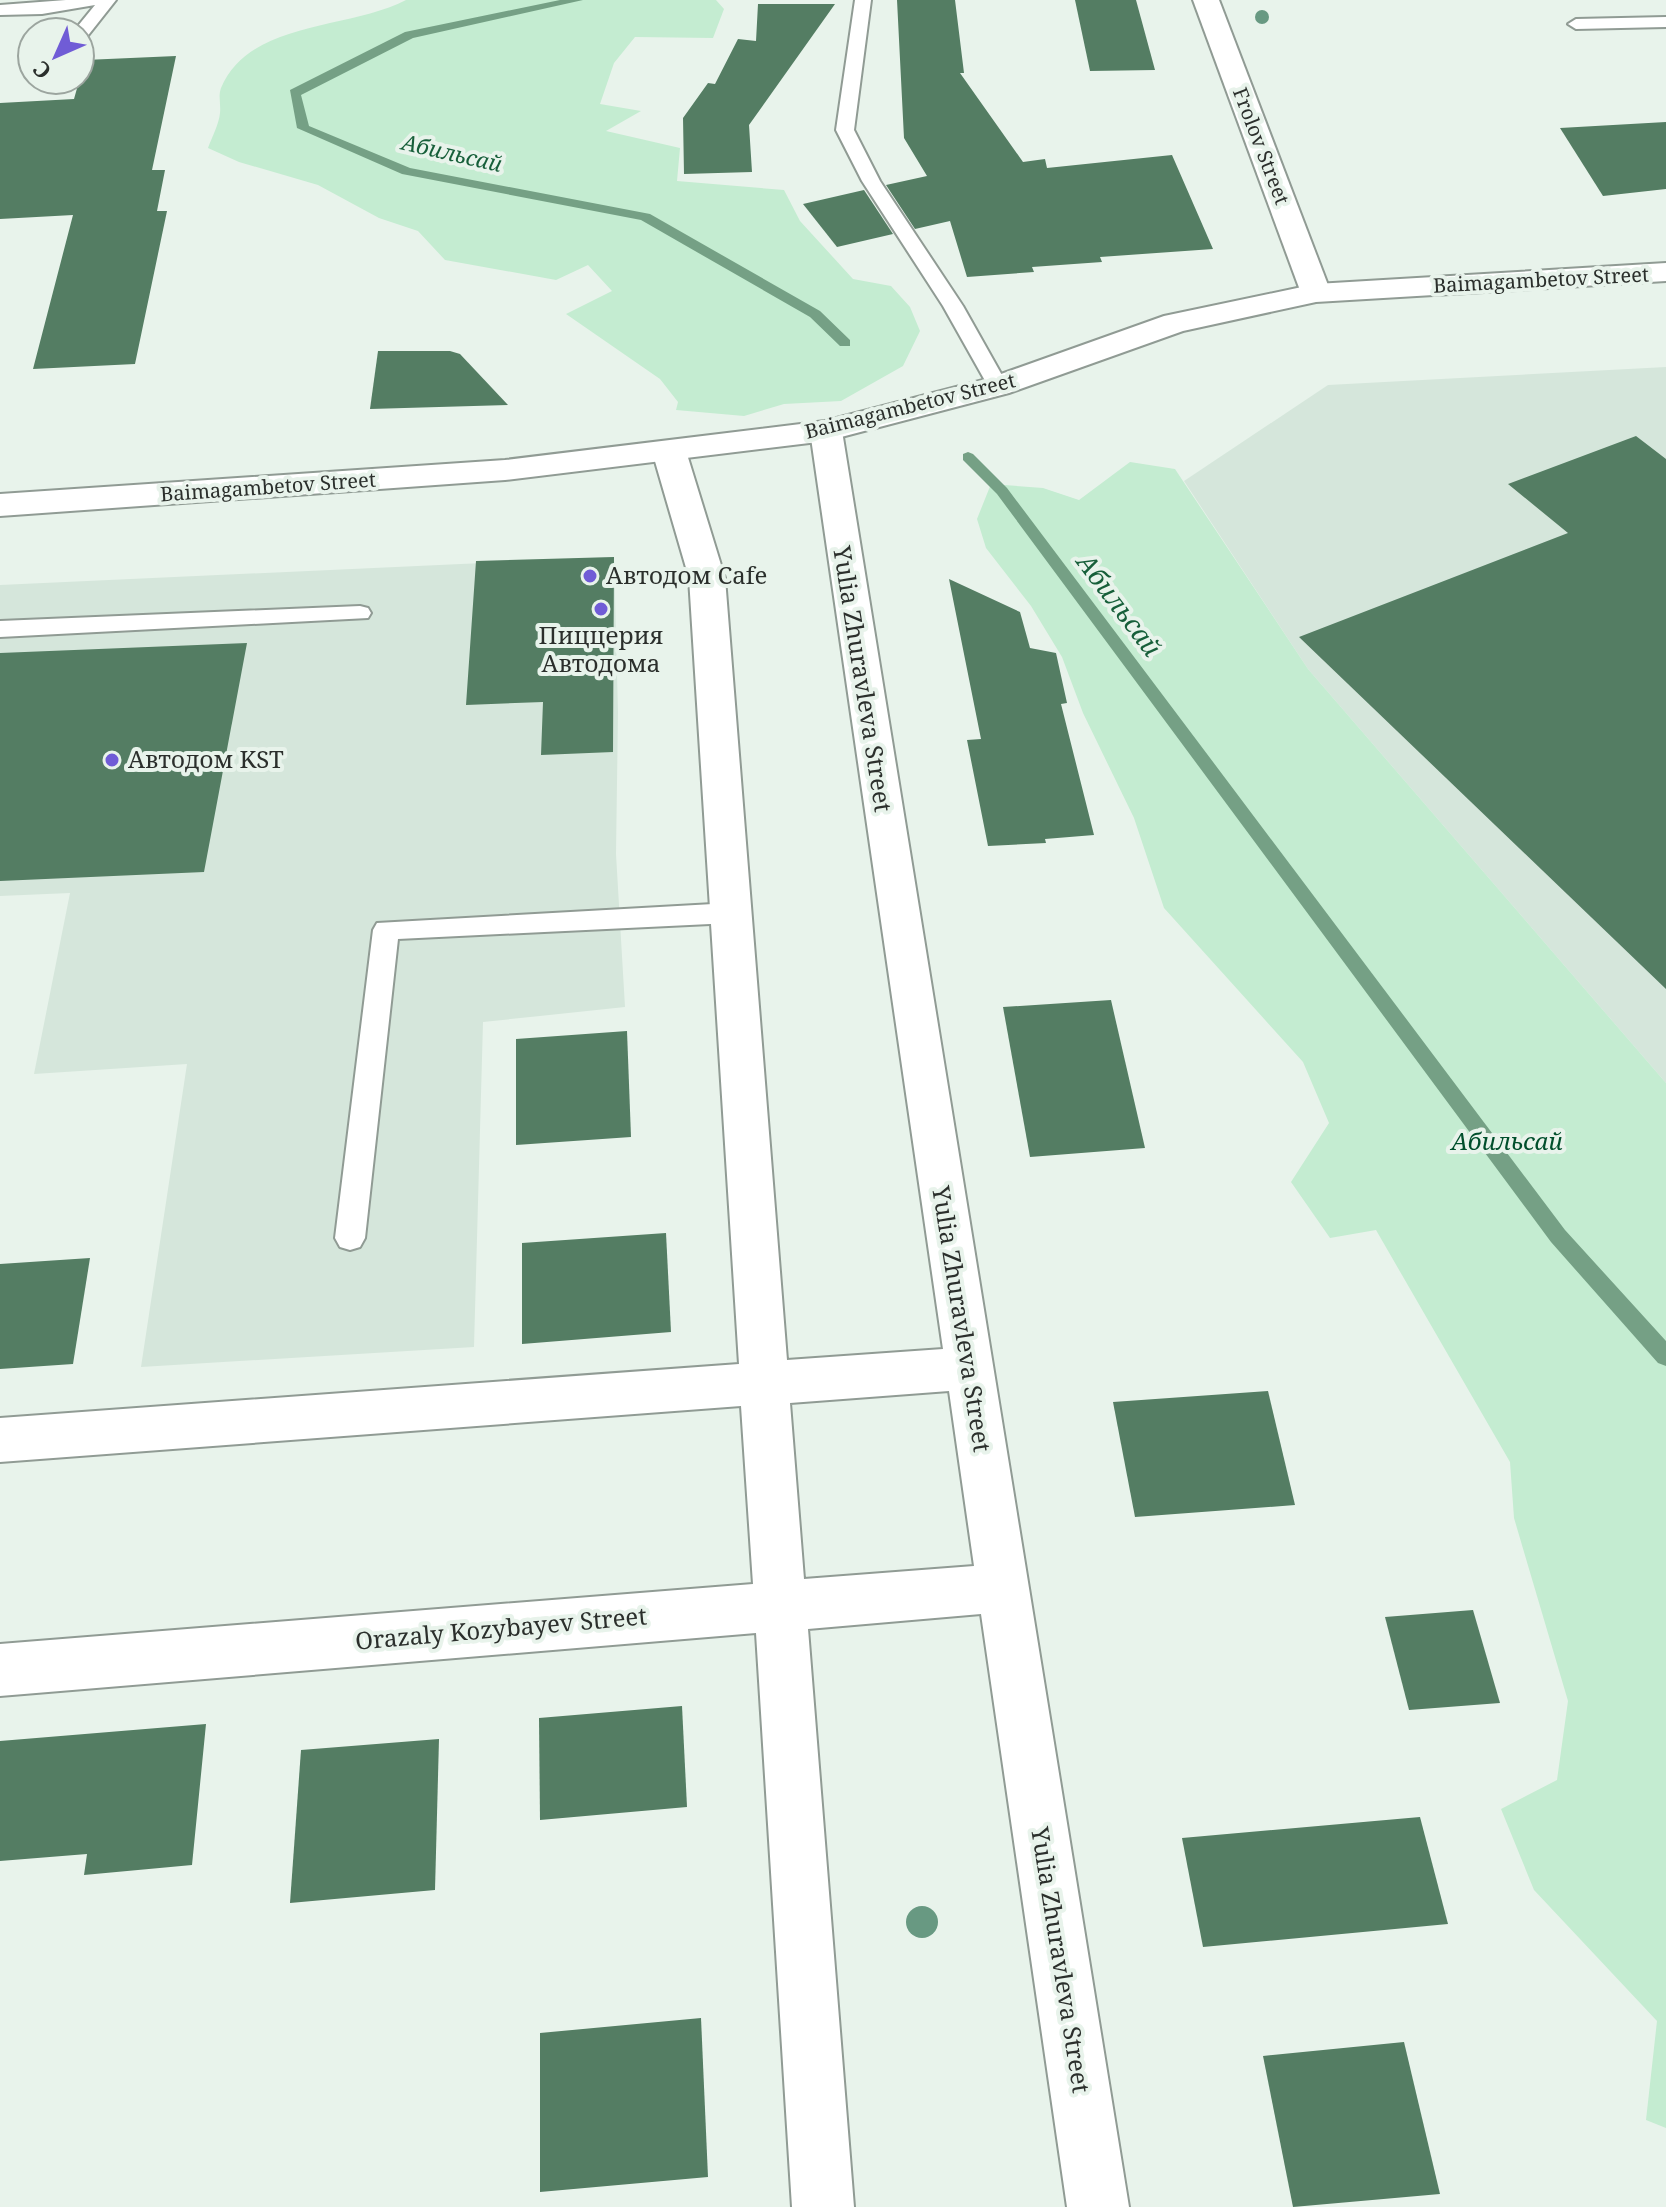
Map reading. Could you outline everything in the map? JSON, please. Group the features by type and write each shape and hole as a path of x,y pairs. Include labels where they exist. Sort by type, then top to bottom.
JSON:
{"street":[{"name":"Frolov Street","path":"1206,0 1316,293"},
{"name":"Baimagambetov Street","path":"0,505 505,470 826,431 998,386 1175,323 1316,293 1666,272"},
{"name":"Yulia Zhuravleva Street","path":"826,431 1098,2207"},
{"path":"669,451 707,578 823,2207"},
{"path":"0,1440 969,1368"},
{"name":"Orazaly Kozybayev Street","path":"0,1670 1003,1588"}],"lane":[{"path":"0,10 42,9 95,0"},
{"path":"95,16 108,0"},
{"path":"863,0 845,130 871,181 953,306 998,386"},
{"path":"1576,24 1666,22"},
{"path":"0,629 360,613"},
{"path":"350,1238 386,930 731,913"}],"shaded area":[{"path":"1666,367 1666,1083 1308,669 1184,481 1328,385"},
{"path":"614,557 618,712 616,854 625,1007 483,1022 474,1347 141,1367 187,1064 34,1074 70,893 0,896 0,585"}],"green space":[{"name":"Абильсай","path":"406,0 716,0 724,9 713,38 635,37 614,63 600,104 641,111 606,131 680,148 677,181 784,190 800,221 853,279 891,286 910,307 920,331 903,366 841,401 784,404 744,416 676,410 678,402 660,379 566,314 612,291 588,265 556,280 445,260 418,231 379,218 318,185 239,162 208,148 219,117 221,88 235,66 254,50 277,38 383,10"},
{"name":"Абильсай","path":"1130,462 1175,469 1308,669 1666,1083 1666,2128 1646,2120 1657,2021 1534,1890 1501,1809 1557,1780 1568,1701 1514,1518 1510,1462 1376,1230 1330,1238 1291,1182 1329,1123 1303,1062 1164,908 1134,818 1083,713 1062,657 1031,606 986,548 977,519 991,484 1043,488 1079,500"}],"building":[{"path":"897,0 955,0 964,73 960,73 1023,162 1045,159 1047,168 1172,155 1213,249 1100,257 1102,262 1032,267 1034,272 967,277 950,221 915,229 886,185 927,176 904,138"},
{"path":"1075,0 1136,0 1155,70 1090,71"},
{"path":"758,4 835,4 749,125 752,172 684,174 683,118 708,83 715,84 738,39 756,41"},
{"path":"176,56 152,170 165,170 157,211 167,211 135,364 33,369 73,215 0,219 0,103 96,96 96,60"},
{"path":"1666,122 1666,189 1603,196 1560,128"},
{"path":"864,190 893,234 837,247 803,204"},
{"path":"378,351 450,351 460,354 508,405 370,409"},
{"path":"1636,436 1666,459 1666,989 1299,637 1568,533 1508,484"},
{"path":"614,557 613,752 541,755 543,702 466,705 476,561"},
{"path":"949,579 1020,612 1030,648 1056,653 1067,703 1061,704 1094,835 1045,839 1046,843 988,846 967,740 981,739"},
{"name":"Автодом KST","path":"247,643 204,872 0,881 0,653"},
{"path":"1111,1000 1145,1148 1030,1157 1003,1007"},
{"path":"627,1031 631,1137 516,1145 516,1039"},
{"path":"666,1233 671,1332 522,1344 522,1243"},
{"path":"90,1258 73,1364 0,1369 0,1264"},
{"path":"1268,1391 1295,1505 1135,1517 1113,1402"},
{"path":"1473,1610 1500,1703 1409,1710 1385,1617"},
{"path":"682,1706 687,1807 540,1820 539,1718"},
{"path":"206,1724 192,1865 84,1875 87,1854 0,1861 0,1741"},
{"path":"439,1739 435,1890 290,1903 301,1750"},
{"path":"1420,1817 1448,1924 1203,1947 1182,1838"},
{"path":"701,2018 708,2177 540,2192 540,2033"},
{"path":"1404,2042 1440,2194 1293,2207 1263,2056"}],"waterway":[{"name":"Абильсай","path":"577,0 409,35 294,93 303,128 407,171 645,217 815,314 845,343"},
{"name":"Абильсай","path":"968,457 1002,491 1558,1236 1666,1356"}],"place":[{"name":"Автодом Cafe","path":"590,576"},
{"name":"Пиццерия Автодома","path":"601,609"},
{"name":"Автодом KST","path":"112,760"}]}
